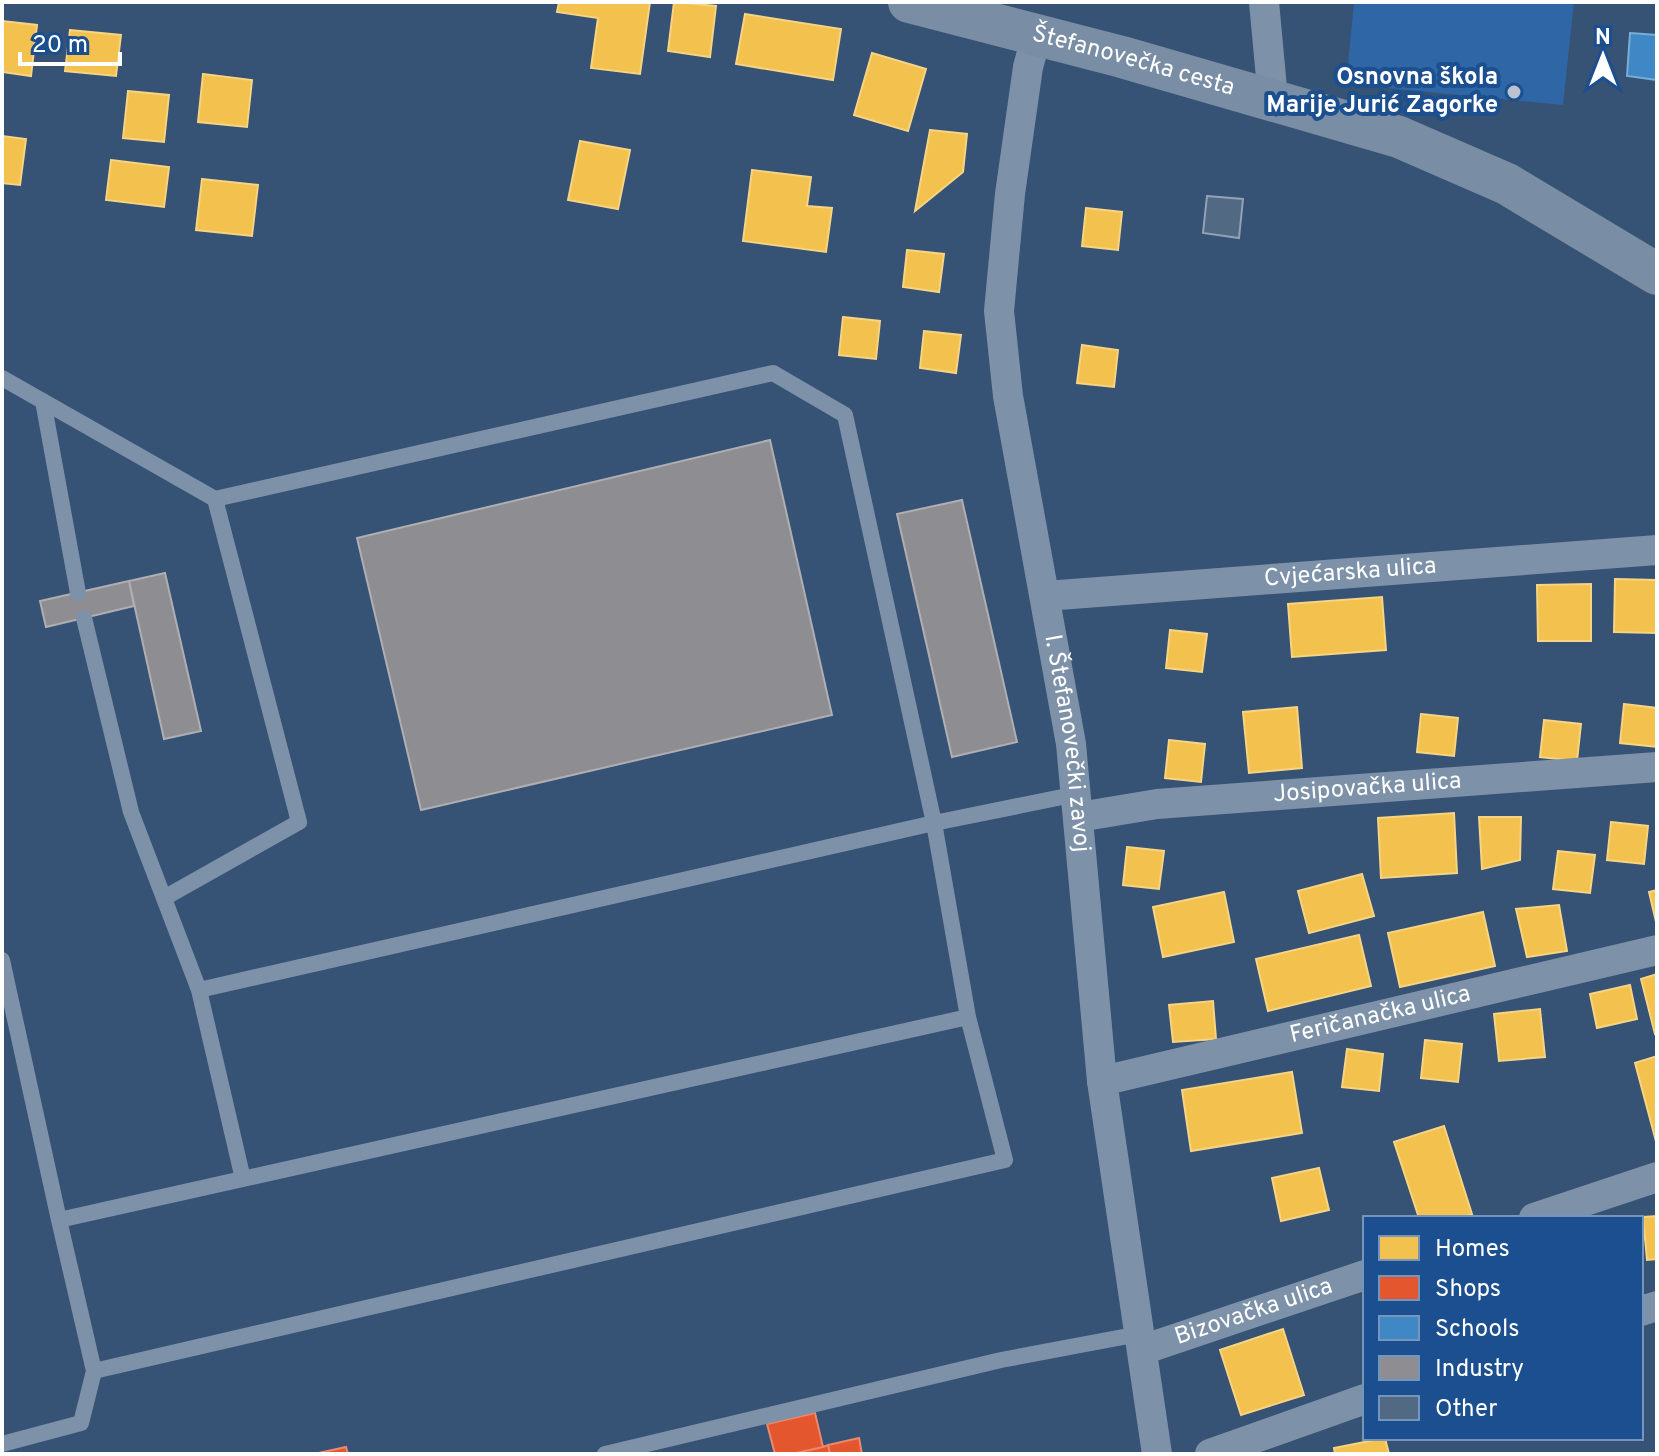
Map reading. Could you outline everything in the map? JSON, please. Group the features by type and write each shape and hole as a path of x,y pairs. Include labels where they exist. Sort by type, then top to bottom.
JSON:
{"street":[{"name":"Štefanovečka cesta","path":"909,2 1273,99 1399,137 1458,160 1507,184 1657,274"},
{"path":"1264,2 1273,99"},
{"name":"I. Štefanovečki zavoj","path":"1037,34 1028,67 1010,194 999,311 1008,396 1071,744 1102,1081 1157,1454"},
{"name":"Cvjećarska ulica","path":"1045,596 1657,550"},
{"name":"Josipovačka ulica","path":"1078,805 1157,804 1657,767"},
{"name":"Feričanačka ulica","path":"1102,1081 1657,950"},
{"path":"1540,1216 1657,1177"},
{"name":"Bizovačka ulica","path":"1140,1342 1363,1276"},
{"path":"1210,1454 1363,1400"}],"lane":[{"path":"2,378 215,499 773,373 845,415 934,823 968,1017 1005,1160 94,1371"},
{"path":"43,401 78,593"},
{"path":"164,898 299,822 215,499"},
{"path":"84,618 131,812 199,990 243,1179"},
{"path":"199,990 934,823 1078,805"},
{"path":"2,960 94,1371 81,1423 2,1444"},
{"path":"59,1220 968,1017"},
{"path":"605,1454 1001,1360 1140,1342"}],"shaded area":[{"path":"1354,2 1574,2 1563,105 1346,84"}],"building: Homes":[{"path":"559,2 650,2 640,74 591,68 598,18 557,12"},
{"path":"674,2 716,6 710,57 668,51"},
{"path":"745,14 841,29 833,80 736,64"},
{"path":"2,21 37,25 31,76 2,72"},
{"path":"70,30 121,35 116,76 65,71"},
{"path":"872,53 926,69 908,131 854,115"},
{"path":"203,74 252,80 247,127 198,122"},
{"path":"128,91 169,95 164,142 123,138"},
{"path":"930,130 967,134 963,172 915,211"},
{"path":"2,136 26,139 20,185 2,183"},
{"path":"580,141 630,150 618,209 568,200"},
{"path":"111,160 169,167 164,207 106,200"},
{"path":"752,170 811,177 807,206 832,208 826,252 743,241"},
{"path":"202,179 258,185 252,236 196,230"},
{"path":"1086,208 1122,212 1118,250 1082,246"},
{"path":"907,250 944,254 939,292 903,287"},
{"path":"843,317 880,321 876,359 839,355"},
{"path":"924,331 961,335 956,373 920,368"},
{"path":"1082,345 1118,350 1114,387 1077,383"},
{"path":"1615,579 1657,580 1657,633 1614,632"},
{"path":"1591,584 1591,641 1538,641 1537,585"},
{"path":"1382,597 1386,650 1292,657 1288,604"},
{"path":"1170,630 1207,634 1202,672 1166,668"},
{"path":"1624,704 1657,708 1657,747 1620,743"},
{"path":"1297,707 1302,768 1249,773 1243,712"},
{"path":"1421,714 1458,718 1454,756 1417,752"},
{"path":"1544,720 1581,724 1577,761 1540,757"},
{"path":"1169,740 1205,744 1201,782 1165,778"},
{"path":"1454,813 1457,873 1381,878 1378,818"},
{"path":"1479,817 1521,817 1520,860 1482,869"},
{"path":"1611,822 1648,826 1644,864 1607,860"},
{"path":"1127,847 1164,851 1159,889 1123,885"},
{"path":"1558,851 1595,855 1590,893 1553,889"},
{"path":"1362,874 1374,916 1309,933 1298,891"},
{"path":"1657,890 1657,926 1649,892"},
{"path":"1224,892 1234,942 1163,957 1153,907"},
{"path":"1559,905 1567,951 1527,957 1516,909"},
{"path":"1483,912 1495,966 1400,987 1388,933"},
{"path":"1359,935 1371,986 1268,1011 1256,959"},
{"path":"1657,974 1657,1033 1655,1034 1641,979"},
{"path":"1630,985 1637,1019 1597,1028 1590,994"},
{"path":"1213,1001 1216,1039 1173,1042 1169,1005"},
{"path":"1540,1009 1545,1057 1499,1061 1494,1014"},
{"path":"1425,1040 1462,1044 1458,1082 1421,1078"},
{"path":"1347,1049 1383,1054 1379,1091 1342,1087"},
{"path":"1657,1056 1657,1145 1635,1063"},
{"path":"1292,1072 1302,1133 1191,1151 1182,1090"},
{"path":"1444,1126 1472,1214 1418,1216 1394,1142"},
{"path":"1319,1168 1329,1210 1281,1221 1272,1178"},
{"path":"1657,1216 1657,1259 1647,1260 1643,1217"},
{"path":"1283,1329 1304,1395 1241,1415 1220,1350"},
{"path":"1386,1440 1389,1454 1335,1454 1334,1448"}],"building: Shops":[{"path":"815,1413 823,1447 792,1454 775,1454 767,1424"},
{"path":"859,1438 862,1454 830,1454 828,1445"},
{"path":"828,1445 830,1454 792,1454 823,1447"},
{"path":"346,1447 348,1454 314,1454"}],"building: Schools":[{"path":"1630,33 1657,35 1657,80 1627,76"}],"building: Industry":[{"path":"770,440 832,715 421,810 357,538"},
{"path":"962,500 1017,742 952,757 897,514"},
{"path":"165,573 201,731 164,739 129,581"},
{"path":"129,581 134,606 46,627 40,601"}],"building: Other":[{"path":"1207,196 1243,199 1239,238 1203,233"}],"place":[{"name":"Osnovna škola Marije Jurić Zagorke","path":"1514,92"}]}
